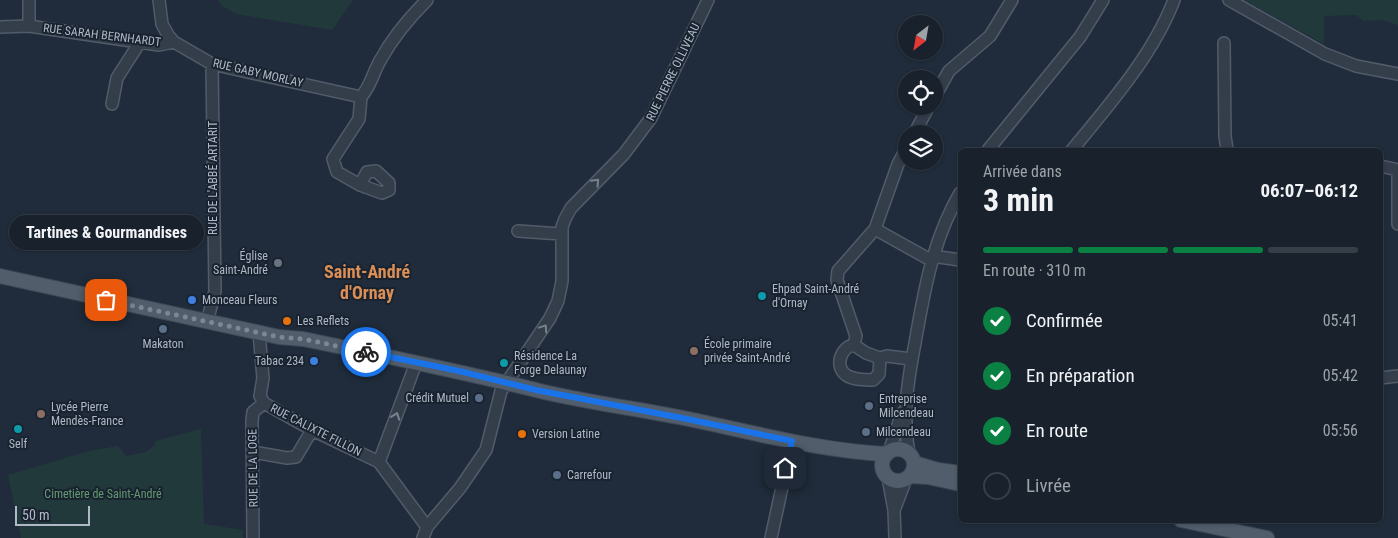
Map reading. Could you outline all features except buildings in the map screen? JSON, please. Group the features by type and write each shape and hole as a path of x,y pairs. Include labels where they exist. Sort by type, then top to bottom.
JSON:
{"main road":[{"path":"0,276 259,333 303,339 792,441 870,453 888,453 899,449 910,468 928,477 958,484"},
{"path":"792,441 827,453 868,462 897,481 910,468 958,473"},
{"path":"886,474 882,461 888,453"},
{"path":"1194,523 1267,538"}],"street":[{"name":"RUE SARAH BERNHARDT","path":"29,0 29,26"},
{"name":"RUE GABY MORLAY","path":"159,0 162,24 168,35 174,42 212,64 361,97"},
{"path":"360,184 337,172 333,159 359,119 361,97 366,91 380,61 395,36 427,0"},
{"name":"RUE PIERRE OLLIVEAU","path":"425,532 460,488 486,450 501,391 550,318 558,301 562,281 561,234 564,219 571,208 624,154 651,118 708,0"},
{"path":"943,82 949,71 990,36 1012,0"},
{"path":"990,148 1080,37 1103,0"},
{"path":"1074,148 1126,82 1153,41 1174,0"},
{"path":"1229,0 1325,54 1356,66 1398,74"},
{"name":"RUE SARAH BERNHARDT","path":"0,27 29,26 159,45 174,42"},
{"path":"112,104 117,78 140,42"},
{"path":"1224,42 1227,148"},
{"name":"RUE DE L'ABBÉ ARTARIT","path":"207,322 215,291 212,64"},
{"path":"854,346 856,336 837,280 838,271 875,229 898,164"},
{"path":"1383,167 1398,170"},
{"path":"1398,174 1398,224"},
{"path":"894,510 910,468 905,404 921,302 932,259 958,196"},
{"path":"875,229 926,258 939,257 958,260"},
{"path":"518,232 561,234"},
{"name":"RUE CALIXTE FILLON","path":"259,333 263,378 260,396 264,403 312,430 379,462"},
{"path":"880,358 878,374 873,380 862,380 847,376 841,370 840,360 842,352 848,346 854,346 880,358 887,356 911,359"},
{"path":"416,362 379,462 425,532"},
{"path":"1383,378 1398,376"},
{"name":"RUE DE LA LOGE","path":"253,538 253,412 264,403"},
{"path":"888,453 905,404"},
{"path":"252,452 287,458 296,456 312,430"},
{"path":"771,538 792,441"},
{"path":"886,474 894,510 895,538"}],"green space":[{"path":"218,0 353,0 332,30 236,14 222,6"},
{"path":"1244,0 1398,0 1398,25 1383,20 1364,21 1356,15 1324,16 1324,44"},
{"name":"Cimetière de Saint-André","path":"201,429 204,524 243,530 243,538 21,538 8,475 89,451 118,446 126,456 146,452 155,445 155,441"}],"way so far":[{"path":"106,300 279,337 303,339 366,352"}],"place":[{"name":"Église Saint-André","path":"278,263"},
{"name":"Ehpad Saint-André d'Ornay","path":"762,296"},
{"name":"Tartines & Gourmandises","path":"106,300"},
{"name":"Monceau Fleurs","path":"192,300"},
{"name":"Les Reflets","path":"287,321"},
{"name":"Makaton","path":"163,329"},
{"name":"École primaire privée Saint-André","path":"694,351"},
{"name":"Tabac 234","path":"314,361"},
{"name":"Résidence La Forge Delaunay","path":"504,363"},
{"name":"Crédit Mutuel","path":"479,398"},
{"name":"Entreprise Milcendeau","path":"869,406"},
{"name":"Lycée Pierre Mendès-France","path":"41,414"},
{"name":"Self","path":"18,429"},
{"name":"Milcendeau","path":"866,432"},
{"name":"Version Latine","path":"522,434"},
{"name":"Carrefour","path":"557,475"}],"district":[{"name":"Saint-André d'Ornay","path":"367,281"}],"route":[{"path":"366,352 459,371 536,390 650,411 792,441 785,468"}]}
